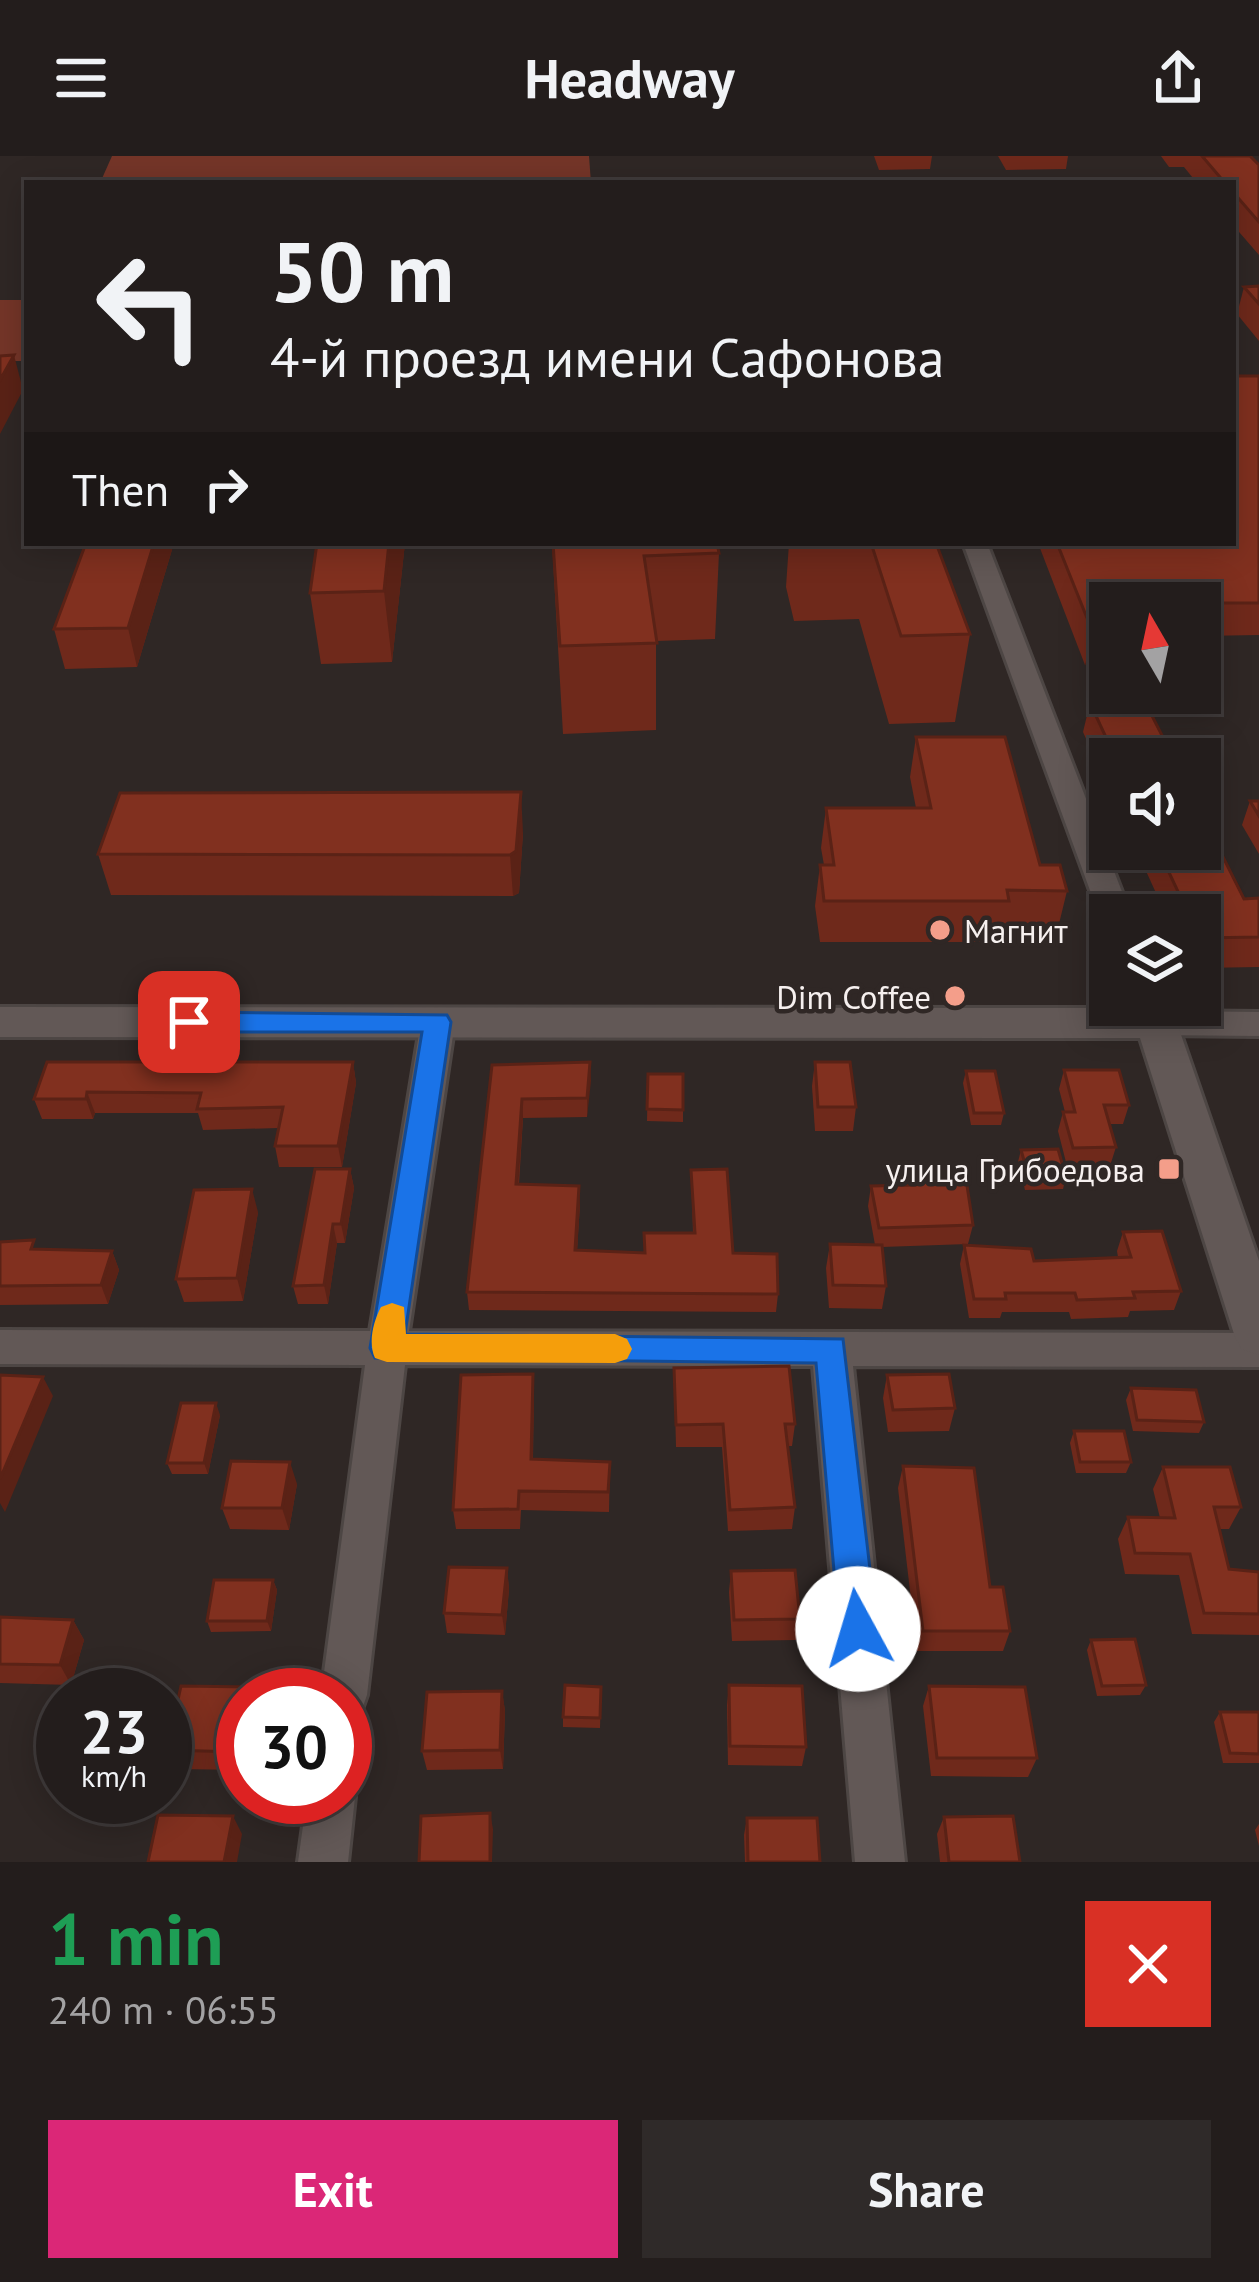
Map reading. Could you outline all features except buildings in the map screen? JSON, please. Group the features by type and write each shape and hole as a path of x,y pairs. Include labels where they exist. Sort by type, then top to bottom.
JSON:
{"street":[{"path":"976,546 1107,894"},
{"path":"0,1022 1089,1015"},
{"path":"1221,1020 1259,1024"},
{"path":"347,1668 387,1348 438,1022"},
{"path":"1156,1026 1259,1334"},
{"path":"0,1347 1259,1350"},
{"path":"831,1349 880,1862"},
{"path":"323,1862 328,1824"}],"shaded area":[{"path":"112,156 589,156 591,180 101,180"},
{"path":"0,300 24,300 24,361 0,361"}],"slow traffic":[{"path":"392,1317 387,1348 615,1349"}],"place":[{"name":"Магнит","path":"940,930"},
{"name":"Dim Coffee","path":"955,996"},
{"name":"улица Грибоедова","path":"1169,1169"}],"route":[{"path":"189,1022 438,1022 417,1180 387,1348 831,1349 858,1629"}]}
